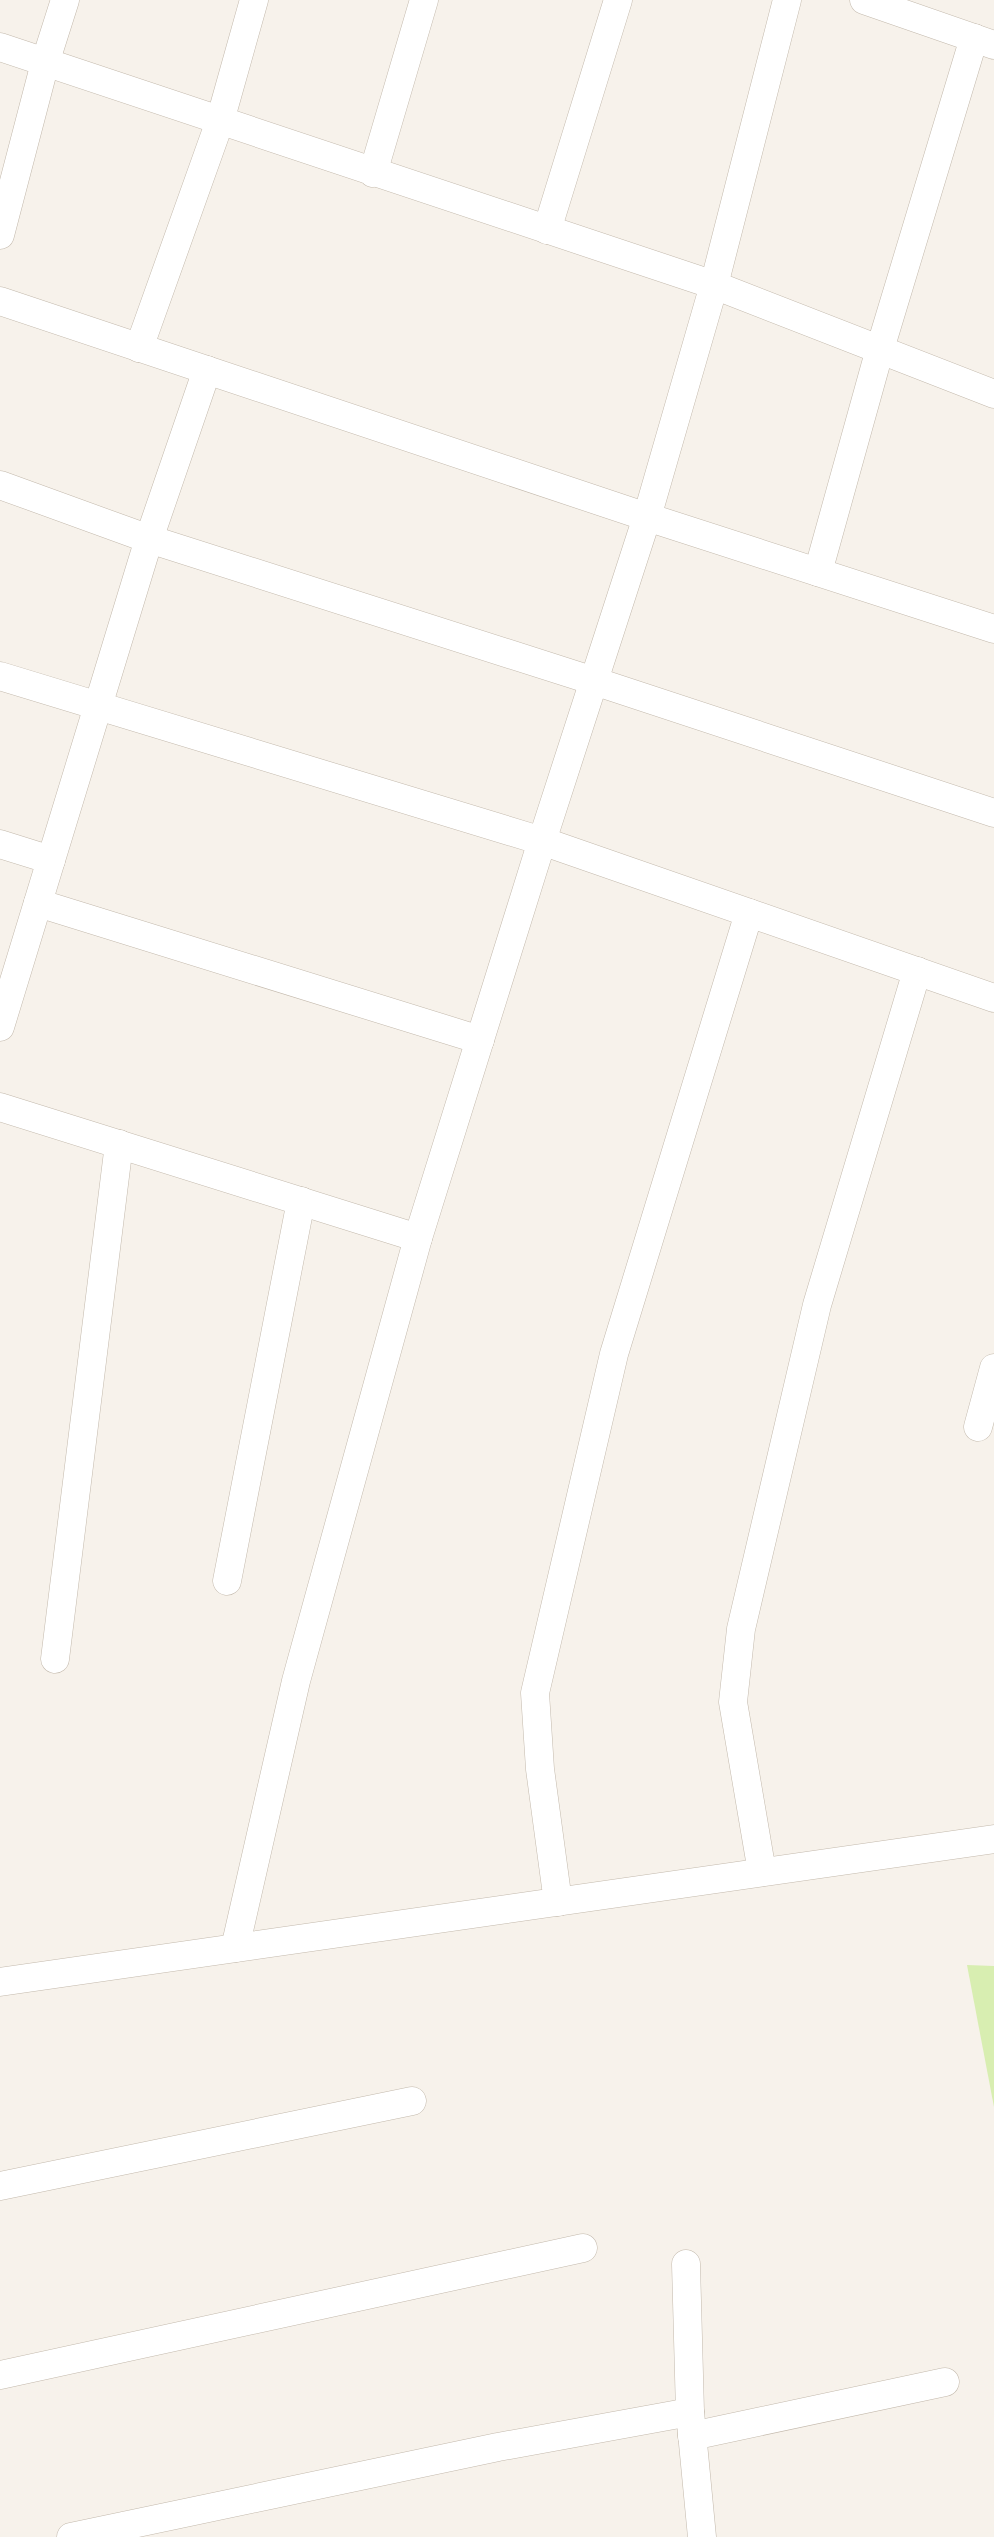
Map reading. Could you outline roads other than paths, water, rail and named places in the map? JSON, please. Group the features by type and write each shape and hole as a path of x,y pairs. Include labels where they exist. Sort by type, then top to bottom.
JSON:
{"street":[{"path":"0,235 45,62 65,0"},
{"path":"139,348 220,121 254,0"},
{"path":"373,173 424,0"},
{"path":"547,230 618,0"},
{"path":"235,1948 296,1681 418,1238 542,841 647,517 714,285 787,0"},
{"path":"818,572 880,349 984,41 864,0"},
{"path":"0,47 373,173 714,285 994,394"},
{"path":"0,301 647,517 994,629"},
{"path":"0,1027 149,539 207,370"},
{"path":"0,485 149,539 594,680 994,813"},
{"path":"0,676 542,841 994,998"},
{"path":"0,844 52,860"},
{"path":"38,903 480,1040"},
{"path":"558,1902 540,1769 535,1693 614,1354 749,913"},
{"path":"762,1872 733,1702 741,1630 817,1305 917,971"},
{"path":"0,1107 418,1238"},
{"path":"54,1659 119,1144"},
{"path":"227,1581 300,1201"},
{"path":"978,1427 994,1368"},
{"path":"0,1982 994,1839"},
{"path":"0,2186 412,2101"},
{"path":"0,2375 583,2248"},
{"path":"686,2264 691,2424 702,2537"},
{"path":"71,2537 498,2447 691,2424 945,2382"}]}
